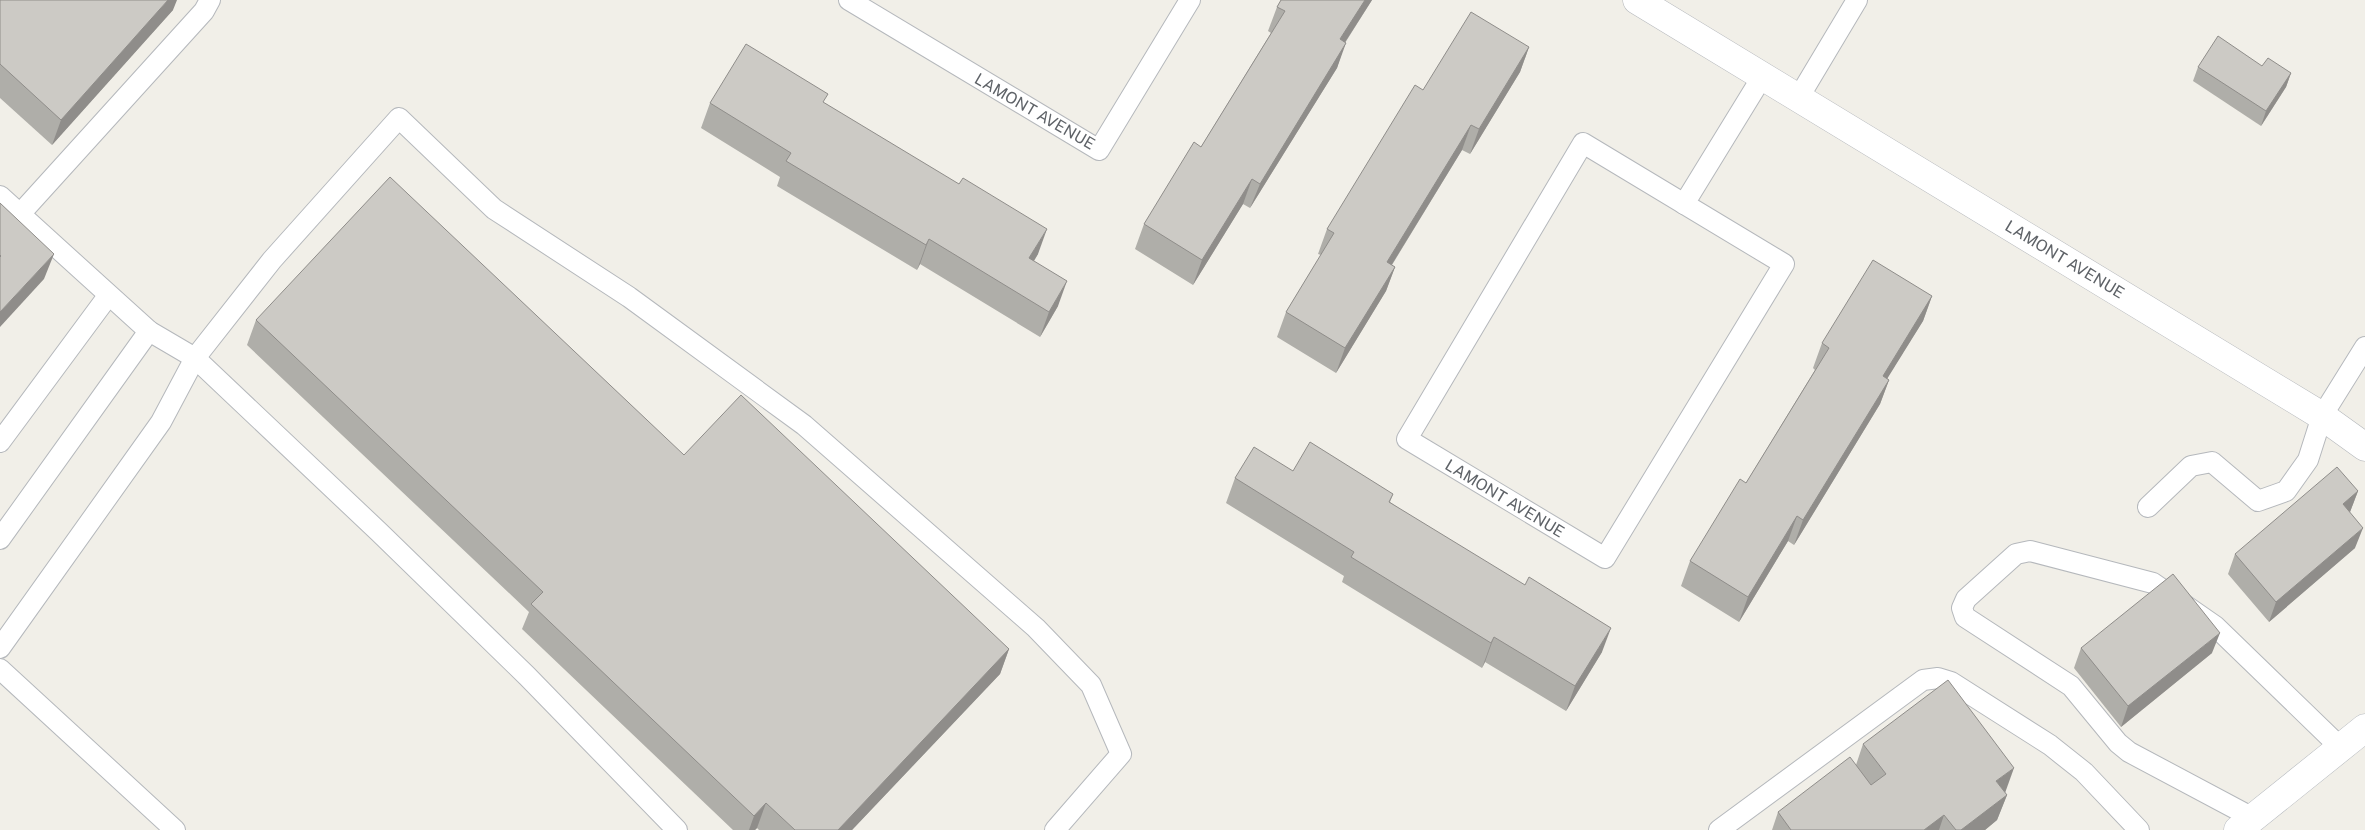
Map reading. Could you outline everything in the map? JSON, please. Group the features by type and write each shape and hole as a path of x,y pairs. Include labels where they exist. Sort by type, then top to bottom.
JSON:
{"street":[{"name":"LAMONT AVENUE","path":"1637,0 2322,416 2365,447"},
{"path":"2245,824 2365,728"}],"lane":[{"path":"20,214 204,11 210,0"},
{"name":"LAMONT AVENUE","path":"848,0 1098,150 1190,0"},
{"path":"1799,97 1857,0"},
{"path":"1684,204 1762,77"},
{"path":"0,648 160,422 195,358 272,260 399,118 494,209 630,297 804,425 1036,628 1090,685 1121,754 1055,830"},
{"name":"LAMONT AVENUE","path":"1582,143 1684,204 1784,264 1605,558 1407,440 1582,143"},
{"path":"0,196 149,332 195,358 379,532 527,676 677,830"},
{"path":"0,442 108,296"},
{"path":"0,539 149,332"},
{"path":"2148,507 2191,466 2212,462 2258,501 2286,491 2308,460 2322,416 2365,347"},
{"path":"2245,824 2129,752 2118,743 2071,686 1965,616 1962,608 1966,599 2016,554 2030,551 2153,583 2215,626 2341,748"},
{"path":"0,669 174,830"},
{"path":"1719,830 1923,680 1938,678 1951,682 2050,745 2084,772 2139,830"}],"building":[{"path":"0,0 168,0 61,120 0,64"},
{"path":"1281,0 1365,0 1340,39 1346,43 1260,184 1252,179 1202,260 1144,224 1194,142 1201,147 1285,11 1277,7"},
{"path":"1471,12 1529,47 1479,129 1471,125 1387,262 1395,267 1345,348 1286,312 1334,233 1327,229 1415,85 1423,90"},
{"path":"2218,36 2262,66 2268,58 2291,73 2266,111 2198,67"},
{"path":"746,44 828,94 823,102 959,184 963,178 1047,229 1029,258 1067,281 1049,312 929,239 926,245 786,161 791,153 710,103"},
{"path":"390,177 684,455 741,395 1009,649 838,830 795,830 766,803 754,816 531,604 543,592 256,320"},
{"path":"0,203 54,254 0,312 1,256"},
{"path":"1873,260 1932,296 1883,376 1889,380 1803,520 1797,516 1748,597 1690,561 1740,479 1746,483 1829,348 1822,343"},
{"path":"1310,442 1393,494 1389,502 1525,585 1529,577 1611,628 1575,686 1494,637 1491,643 1351,557 1354,552 1235,478 1254,447 1293,471"},
{"path":"2337,467 2358,491 2343,504 2363,528 2276,602 2235,554"},
{"path":"2173,574 2220,633 2128,706 2081,648"},
{"path":"1948,680 2014,768 1996,781 2007,795 1961,830 1956,830 1944,815 1924,830 1791,830 1778,812 1850,757 1871,785 1886,774 1863,744"}]}
